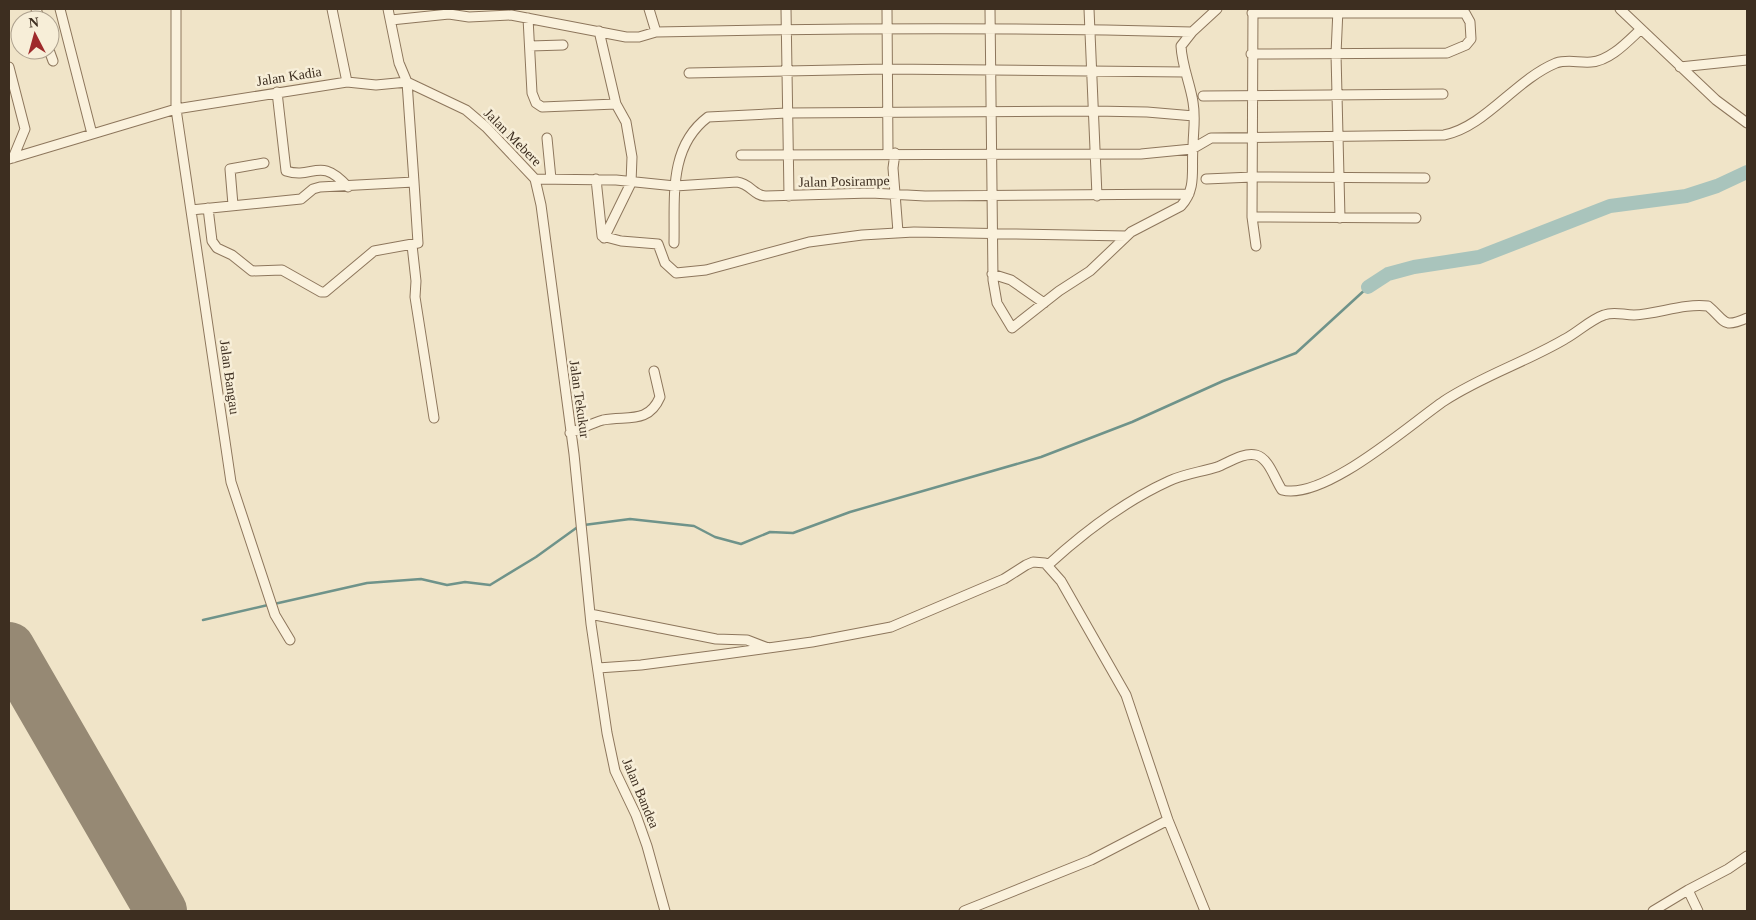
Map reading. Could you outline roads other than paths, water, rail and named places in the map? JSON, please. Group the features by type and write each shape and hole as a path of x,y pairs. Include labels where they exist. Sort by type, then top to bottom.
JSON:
{"street":[{"path":"60,9 92,134"},
{"name":"Jalan Bangau","path":"176,9 176,108 231,482 275,615 290,640"},
{"path":"332,9 347,82"},
{"path":"208,208 212,240 217,248 232,255 252,271 282,270 320,292 325,292 374,251 418,243 407,82 398,63 388,9"},
{"path":"649,9 656,32"},
{"path":"786,9 789,196"},
{"path":"887,9 886,69 888,112 898,232"},
{"path":"990,9 992,274 997,303 1012,328 1090,271 1126,236 1142,225 1181,206 1189,194 1193,169 1192,149 1196,129 1193,101 1184,72 1181,46 1192,32 1217,9"},
{"path":"1089,9 1097,196"},
{"path":"1620,9 1716,100 1747,123"},
{"path":"1251,54 1447,53 1466,45 1471,39 1470,22 1465,13 1252,11 1251,54 1252,217 1256,246"},
{"path":"1338,11 1336,54 1340,218"},
{"path":"391,20 449,14 469,17 512,12 528,18 626,37 639,37 656,32 887,28 1089,29 1192,32"},
{"path":"528,18 532,93 538,105 565,107 616,104"},
{"path":"742,154 1141,154 1192,149 1212,138 1444,135 1459,132 1515,87 1556,63 1566,60 1598,61 1623,46 1641,29"},
{"path":"599,31 616,104 626,122 632,156 631,183 604,238"},
{"path":"530,46 563,45"},
{"path":"1680,67 1747,60"},
{"path":"9,67 25,129 11,159"},
{"path":"689,73 886,69 1184,72"},
{"name":"Jalan Kadia","path":"176,108 347,82 376,85 407,82"},
{"name":"Jalan Mebere","path":"407,82 466,110 486,127 535,179"},
{"path":"276,92 286,171 329,171 336,174 348,187"},
{"path":"1203,96 1443,94"},
{"path":"11,159 176,108"},
{"path":"674,243 677,162 689,135 708,117 787,113 1094,111 1147,112 1194,116"},
{"path":"547,138 550,179"},
{"path":"233,206 230,169 264,164"},
{"path":"1206,179 1253,176 1425,178"},
{"name":"Jalan Posirampe","path":"535,179 596,179 675,186 737,182 752,187 760,196 895,193 913,196 1189,194"},
{"name":"Jalan Tekukur","path":"535,179 541,205 570,433 591,624"},
{"path":"596,179 601,234 604,238"},
{"path":"190,210 301,199 315,188 414,182"},
{"path":"1252,217 1416,218"},
{"path":"604,238 658,244 669,268 676,273 689,273 760,257 809,242 839,237 898,232 1126,236"},
{"path":"412,245 415,297 434,418"},
{"path":"992,274 1011,280 1044,303"},
{"path":"1048,565 1080,536 1148,491 1171,480 1218,467 1246,456 1255,455 1264,458 1282,490 1292,493 1306,491 1358,464 1445,400 1565,339 1604,315 1617,312 1632,315 1666,312 1699,305 1708,306 1725,324 1732,325 1747,318"},
{"path":"570,433 603,420 637,418 653,408 660,397 654,371"},
{"path":"598,668 641,666 891,628 1004,579 1026,565 1040,561 1048,565 1061,581 1126,695 1168,820 1205,911"},
{"path":"590,614 607,619 716,639 747,640 769,648"},
{"name":"Jalan Bandea","path":"591,624 613,764 648,846 665,911"},
{"path":"964,911 1091,860 1168,820"},
{"path":"1653,911 1728,869 1747,856"},
{"path":"1688,890 1698,911"}],"waterway":[{"path":"1368,287 1388,274 1414,267 1479,257 1610,206 1686,196 1717,186 1747,172"},
{"path":"584,525 630,519 694,526 715,537 741,544 770,532 793,533 850,512 1041,457 1132,422 1223,381 1296,353 1368,287"},
{"path":"274,604 367,583 421,579 447,585 465,582 490,585 536,557 579,526"},
{"path":"203,620 268,605"}]}
